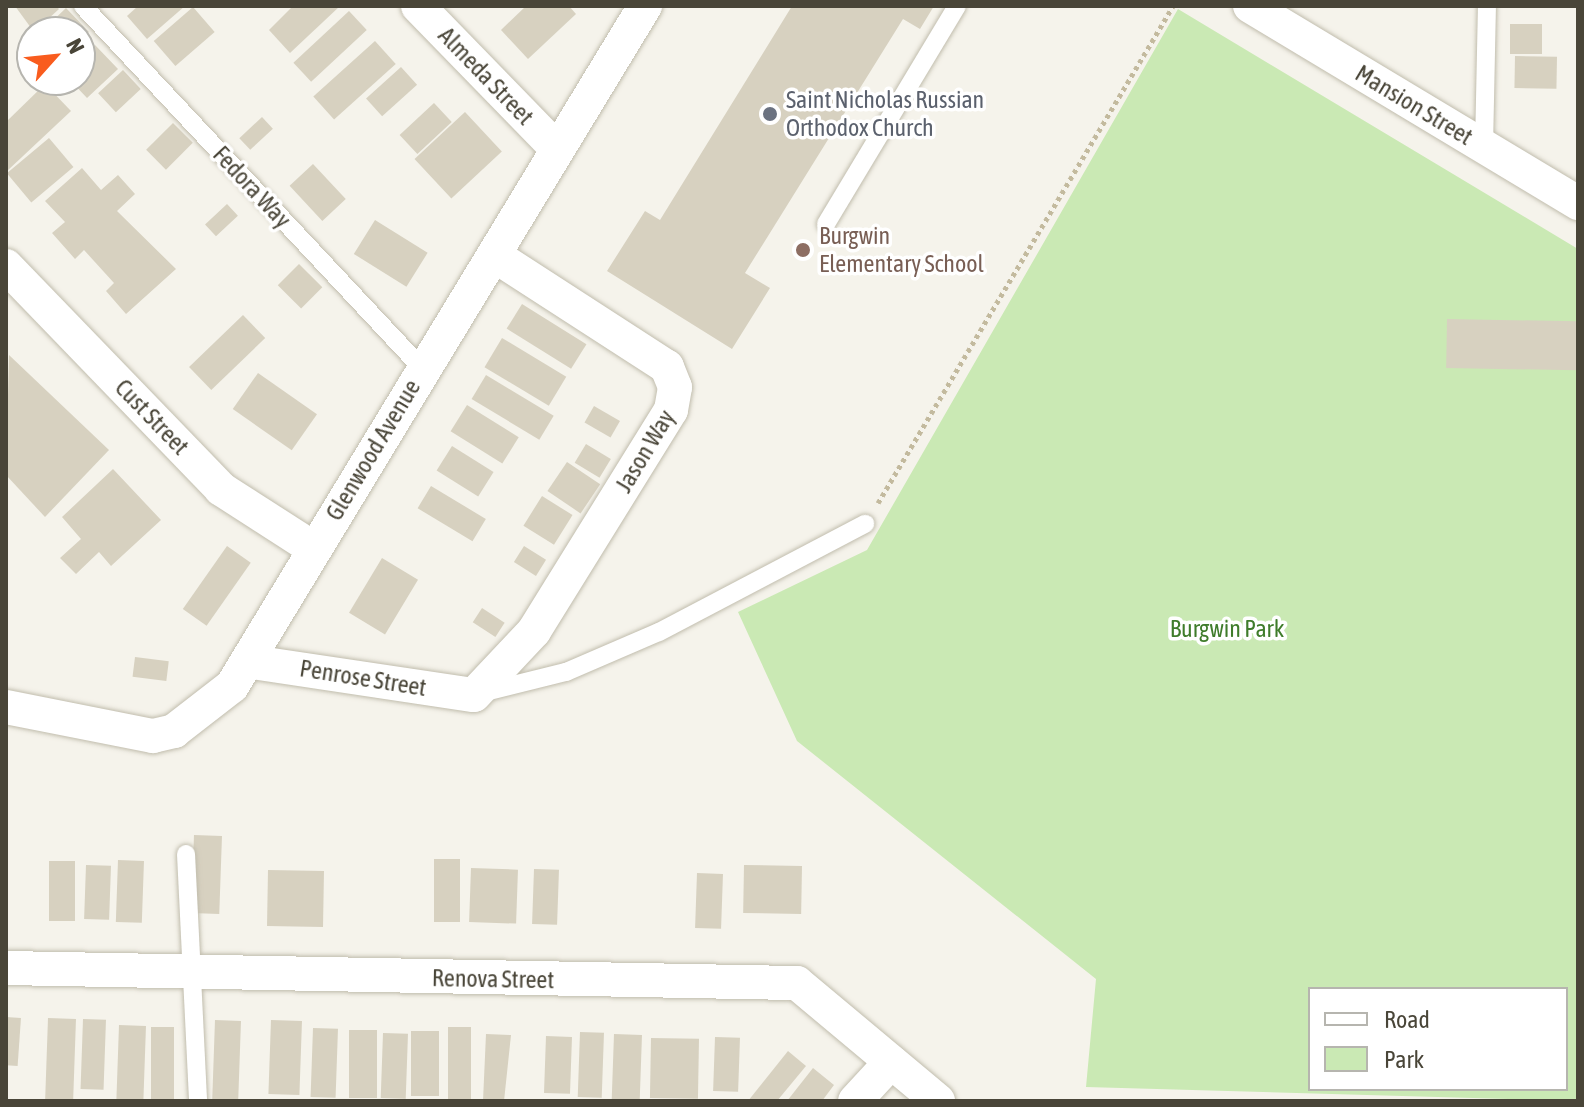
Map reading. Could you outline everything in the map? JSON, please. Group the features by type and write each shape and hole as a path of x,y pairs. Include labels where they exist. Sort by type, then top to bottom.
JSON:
{"street":[{"name":"Almeda Street","path":"418,6 554,146"},
{"name":"Glenwood Avenue","path":"6,707 153,736 211,707 252,662 313,548 494,255 554,146 645,6"},
{"name":"Mansion Street","path":"1250,6 1578,203"},
{"name":"Jason Way","path":"474,695 534,631 675,398 667,367 494,255"},
{"name":"Cust Street","path":"6,266 221,489 313,548"},
{"name":"Penrose Street","path":"252,662 474,695"},
{"name":"Renova Street","path":"6,968 193,976 797,983 938,1101"},
{"path":"855,1101 891,1062"}],"lane":[{"name":"Fedora Way","path":"83,6 422,368"},
{"path":"826,224 957,6"},
{"path":"1484,147 1487,6"},
{"path":"474,695 566,672 646,638 865,524"},
{"path":"186,854 198,1101"}],"path":[{"path":"865,524 1173,6"}],"green space":[{"name":"Burgwin Park","path":"1178,9 1578,249 1578,1101 1086,1087 1096,979 797,741 738,612 867,550"}],"building":[{"path":"15,6 56,6 59,9 51,16 22,16"},
{"path":"138,6 185,6 147,39 127,16"},
{"path":"293,6 340,6 290,53 269,30"},
{"path":"526,6 569,6 576,14 528,59 501,30"},
{"path":"792,6 934,6 920,29 903,19 745,273 770,288 732,349 607,271 645,211 660,220"},
{"path":"193,7 215,32 175,66 154,41"},
{"path":"66,8 74,16 58,16"},
{"path":"349,11 367,30 311,82 293,63"},
{"path":"1510,24 1542,24 1542,54 1510,54"},
{"path":"375,41 396,64 334,120 313,97"},
{"path":"96,46 118,69 96,90"},
{"path":"1515,56 1557,57 1556,89 1514,88"},
{"path":"401,67 417,85 382,116 366,98"},
{"path":"123,70 141,89 116,112 98,93"},
{"path":"33,96 57,96 71,111 6,172 6,122"},
{"path":"434,103 452,122 417,154 400,135"},
{"path":"465,112 502,151 451,199 415,159"},
{"path":"262,117 273,129 250,150 239,138"},
{"path":"173,123 193,143 166,170 146,150"},
{"path":"49,138 73,167 31,202 7,173"},
{"path":"313,164 346,199 322,221 290,186"},
{"path":"82,168 101,190 118,175 135,194 117,211 176,269 126,314 106,291 114,283 84,250 75,259 52,233 65,222 45,201"},
{"path":"227,204 238,216 216,236 205,224"},
{"path":"375,220 428,253 406,287 354,254"},
{"path":"299,264 322,287 301,309 278,285"},
{"path":"522,304 586,344 571,369 507,329"},
{"path":"243,315 265,338 211,390 189,367"},
{"path":"1447,319 1578,321 1577,370 1446,368"},
{"path":"502,338 566,377 549,406 484,367"},
{"path":"9,355 109,450 45,517 6,475"},
{"path":"258,373 317,414 292,450 233,409"},
{"path":"486,375 554,416 539,440 472,399"},
{"path":"467,405 519,437 502,464 451,431"},
{"path":"594,406 620,421 610,437 584,422"},
{"path":"586,444 611,459 600,478 575,463"},
{"path":"452,446 494,472 478,497 437,471"},
{"path":"567,462 600,484 581,513 547,491"},
{"path":"113,469 161,520 111,566 99,552 76,574 60,558 81,539 62,517"},
{"path":"431,486 486,519 472,541 418,508"},
{"path":"542,496 573,515 554,545 523,526"},
{"path":"227,546 251,563 207,626 183,609"},
{"path":"524,546 546,560 536,576 514,562"},
{"path":"382,558 418,580 385,634 349,613"},
{"path":"482,608 505,623 495,637 473,622"},
{"path":"135,657 169,661 166,681 133,677"},
{"path":"194,835 222,836 219,914 191,913"},
{"path":"434,859 460,859 460,922 434,922"},
{"path":"118,860 144,861 142,923 116,922"},
{"path":"49,861 75,861 75,921 49,921"},
{"path":"86,865 111,866 109,920 84,919"},
{"path":"744,865 802,866 801,914 743,913"},
{"path":"471,868 518,870 516,924 469,922"},
{"path":"534,869 559,870 557,925 532,924"},
{"path":"268,870 324,871 323,927 267,926"},
{"path":"697,873 723,874 721,929 695,928"},
{"path":"6,1017 21,1018 18,1066 6,1065"},
{"path":"48,1018 76,1019 73,1100 45,1099"},
{"path":"83,1019 106,1020 104,1090 81,1089"},
{"path":"215,1020 241,1021 238,1101 212,1100"},
{"path":"271,1020 302,1021 299,1095 268,1094"},
{"path":"119,1025 146,1026 143,1101 116,1100"},
{"path":"151,1027 174,1027 174,1101 151,1101"},
{"path":"448,1027 471,1027 471,1101 448,1101"},
{"path":"313,1028 338,1029 336,1098 311,1097"},
{"path":"349,1030 377,1030 377,1098 349,1098"},
{"path":"411,1031 439,1031 439,1096 411,1096"},
{"path":"580,1032 604,1033 602,1098 578,1097"},
{"path":"383,1033 408,1034 406,1099 381,1098"},
{"path":"486,1034 511,1035 504,1101 483,1101"},
{"path":"614,1034 642,1035 640,1101 612,1101"},
{"path":"546,1036 572,1037 570,1094 544,1093"},
{"path":"715,1037 740,1038 738,1092 713,1091"},
{"path":"651,1038 699,1039 698,1099 650,1098"},
{"path":"788,1051 806,1066 777,1101 748,1101"},
{"path":"813,1068 834,1085 822,1101 787,1101"}],"place":[{"name":"Saint Nicholas Russian Orthodox Church","path":"770,114"},
{"name":"Burgwin Elementary School","path":"803,250"}]}
